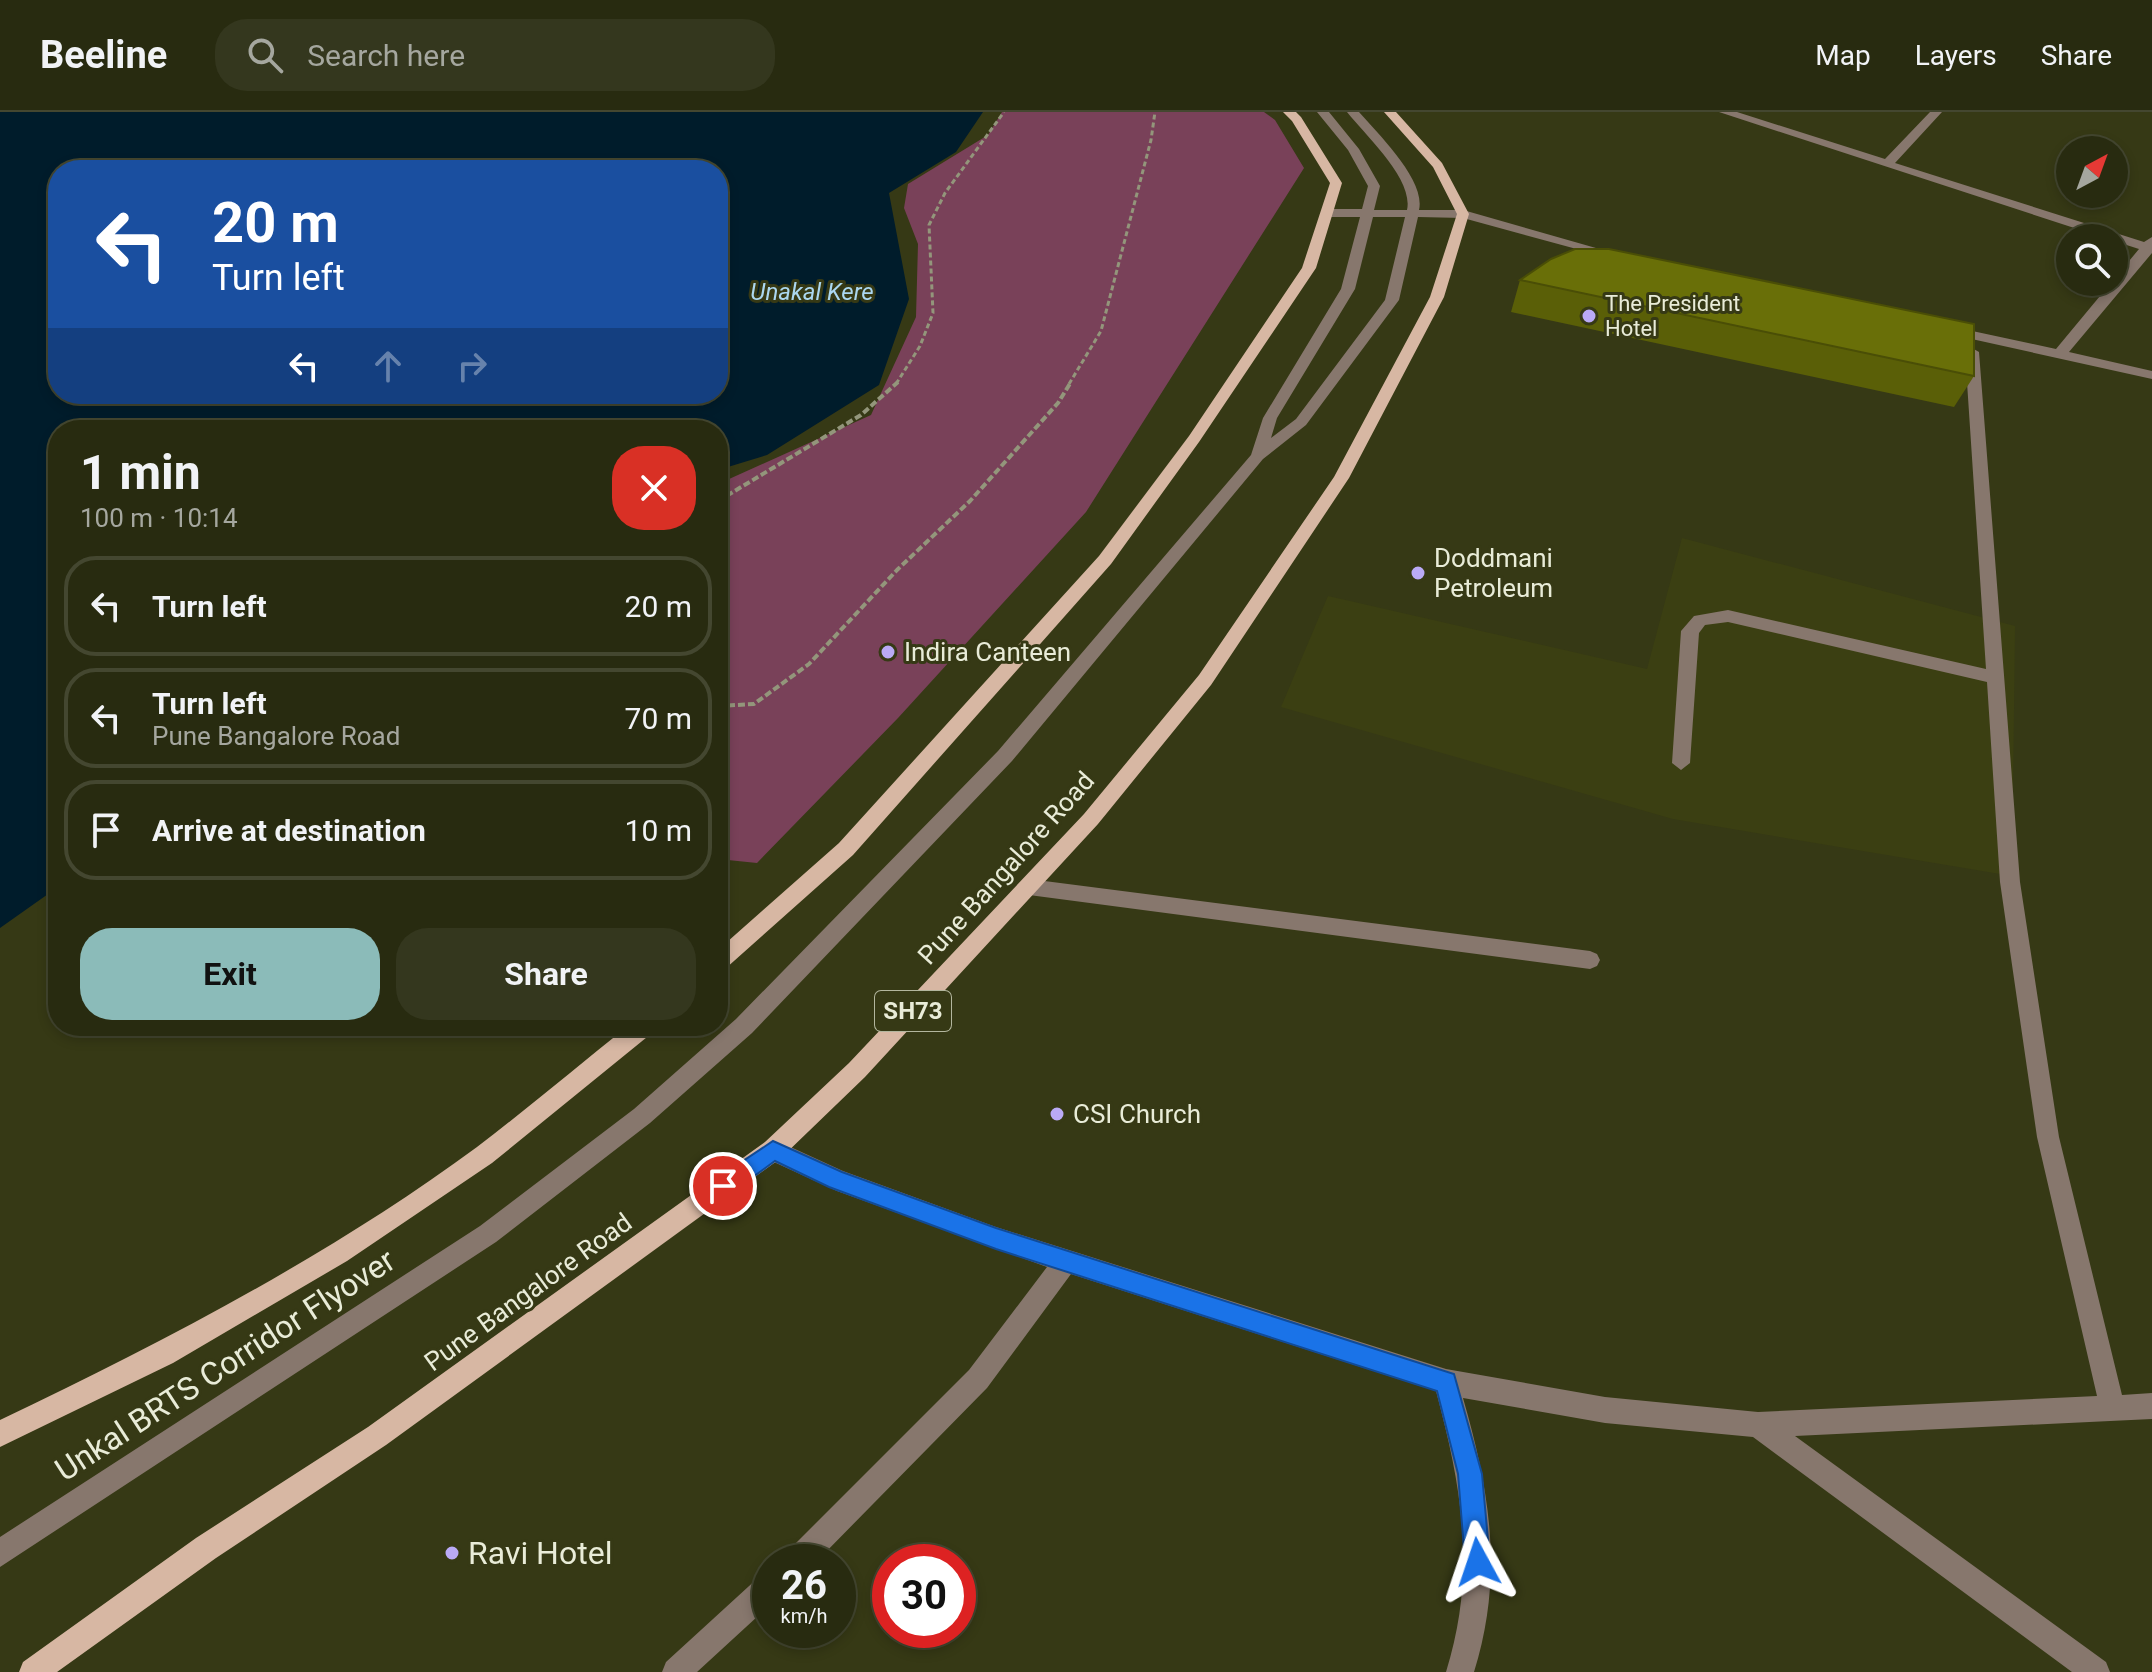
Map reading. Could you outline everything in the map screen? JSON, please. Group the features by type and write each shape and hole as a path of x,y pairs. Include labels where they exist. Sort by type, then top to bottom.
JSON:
{"main road":[{"path":"1390,112 1438,166 1463,214"},
{"path":"728,954 846,849 1105,560 1194,439 1309,268 1327,213 1336,183 1293,115"},
{"name":"Pune Bangalore Road","path":"33,1672 206,1548 377,1436 773,1150 857,1070 1091,819 1205,680 1341,478 1437,297 1463,214"},
{"path":"0,1434 164,1354 339,1253 484,1155 632,1036"}],"street":[{"path":"1258,456 1270,418 1348,289 1374,186 1353,149 1323,112"},
{"path":"1293,115 1334,112"},
{"path":"1258,456 1301,422 1392,300 1415,201 1403,172 1353,112"},
{"path":"1725,112 2150,246 2060,354"},
{"path":"1887,164 1936,112"},
{"path":"1327,213 1463,214 1637,261"},
{"path":"1941,328 2152,375"},
{"path":"1970,335 2010,882 2048,1137 2113,1408"},
{"name":"Unkal BRTS Corridor Flyover","path":"0,1553 488,1234 642,1116 744,1026 1005,756 1258,456"},
{"path":"1681,763 1690,631 1700,620 1728,616 1767,623 1995,678"},
{"path":"1029,887 1590,960"},
{"path":"773,1150 837,1180 918,1211 1446,1382 1605,1410 1758,1425 2152,1406"},
{"path":"815,1544 978,1379 1066,1261"},
{"path":"1446,1382 1470,1474 1478,1562 1469,1650 1460,1672"},
{"path":"1758,1425 2096,1672"},
{"path":"676,1672 752,1602"}],"path":[{"path":"728,495 861,415 901,379 920,346 933,313 929,225 945,193 1004,112"},
{"path":"728,705 754,704 809,664 897,570 970,501 1058,403 1101,331 1151,140 1155,112"}],"shaded area":[{"path":"1002,112 1264,112 1275,120 1304,168 1086,512 898,718 757,863 728,860 728,479 871,415 916,317 918,244 904,208 908,184 988,135"},
{"path":"1682,538 2015,626 2012,876 1673,819 1281,707 1328,596 1647,669"}],"water":[{"name":"Unakal Kere","path":"0,112 983,112 956,152 889,193 909,299 879,385 767,455 728,467 728,420 48,420 48,894 0,928"}],"building":[{"path":"1575,249 1609,249 1974,324 1974,376 1520,280 1551,259"}],"place":[{"name":"The President Hotel","path":"1589,316"},
{"name":"Doddmani Petroleum","path":"1418,573"},
{"name":"Indira Canteen","path":"888,652"},
{"name":"CSI Church","path":"1057,1114"},
{"name":"Ravi Hotel","path":"452,1553"}],"route":[{"path":"723,1186 773,1150 837,1180 996,1239 1446,1382 1470,1474 1478,1562"}]}
